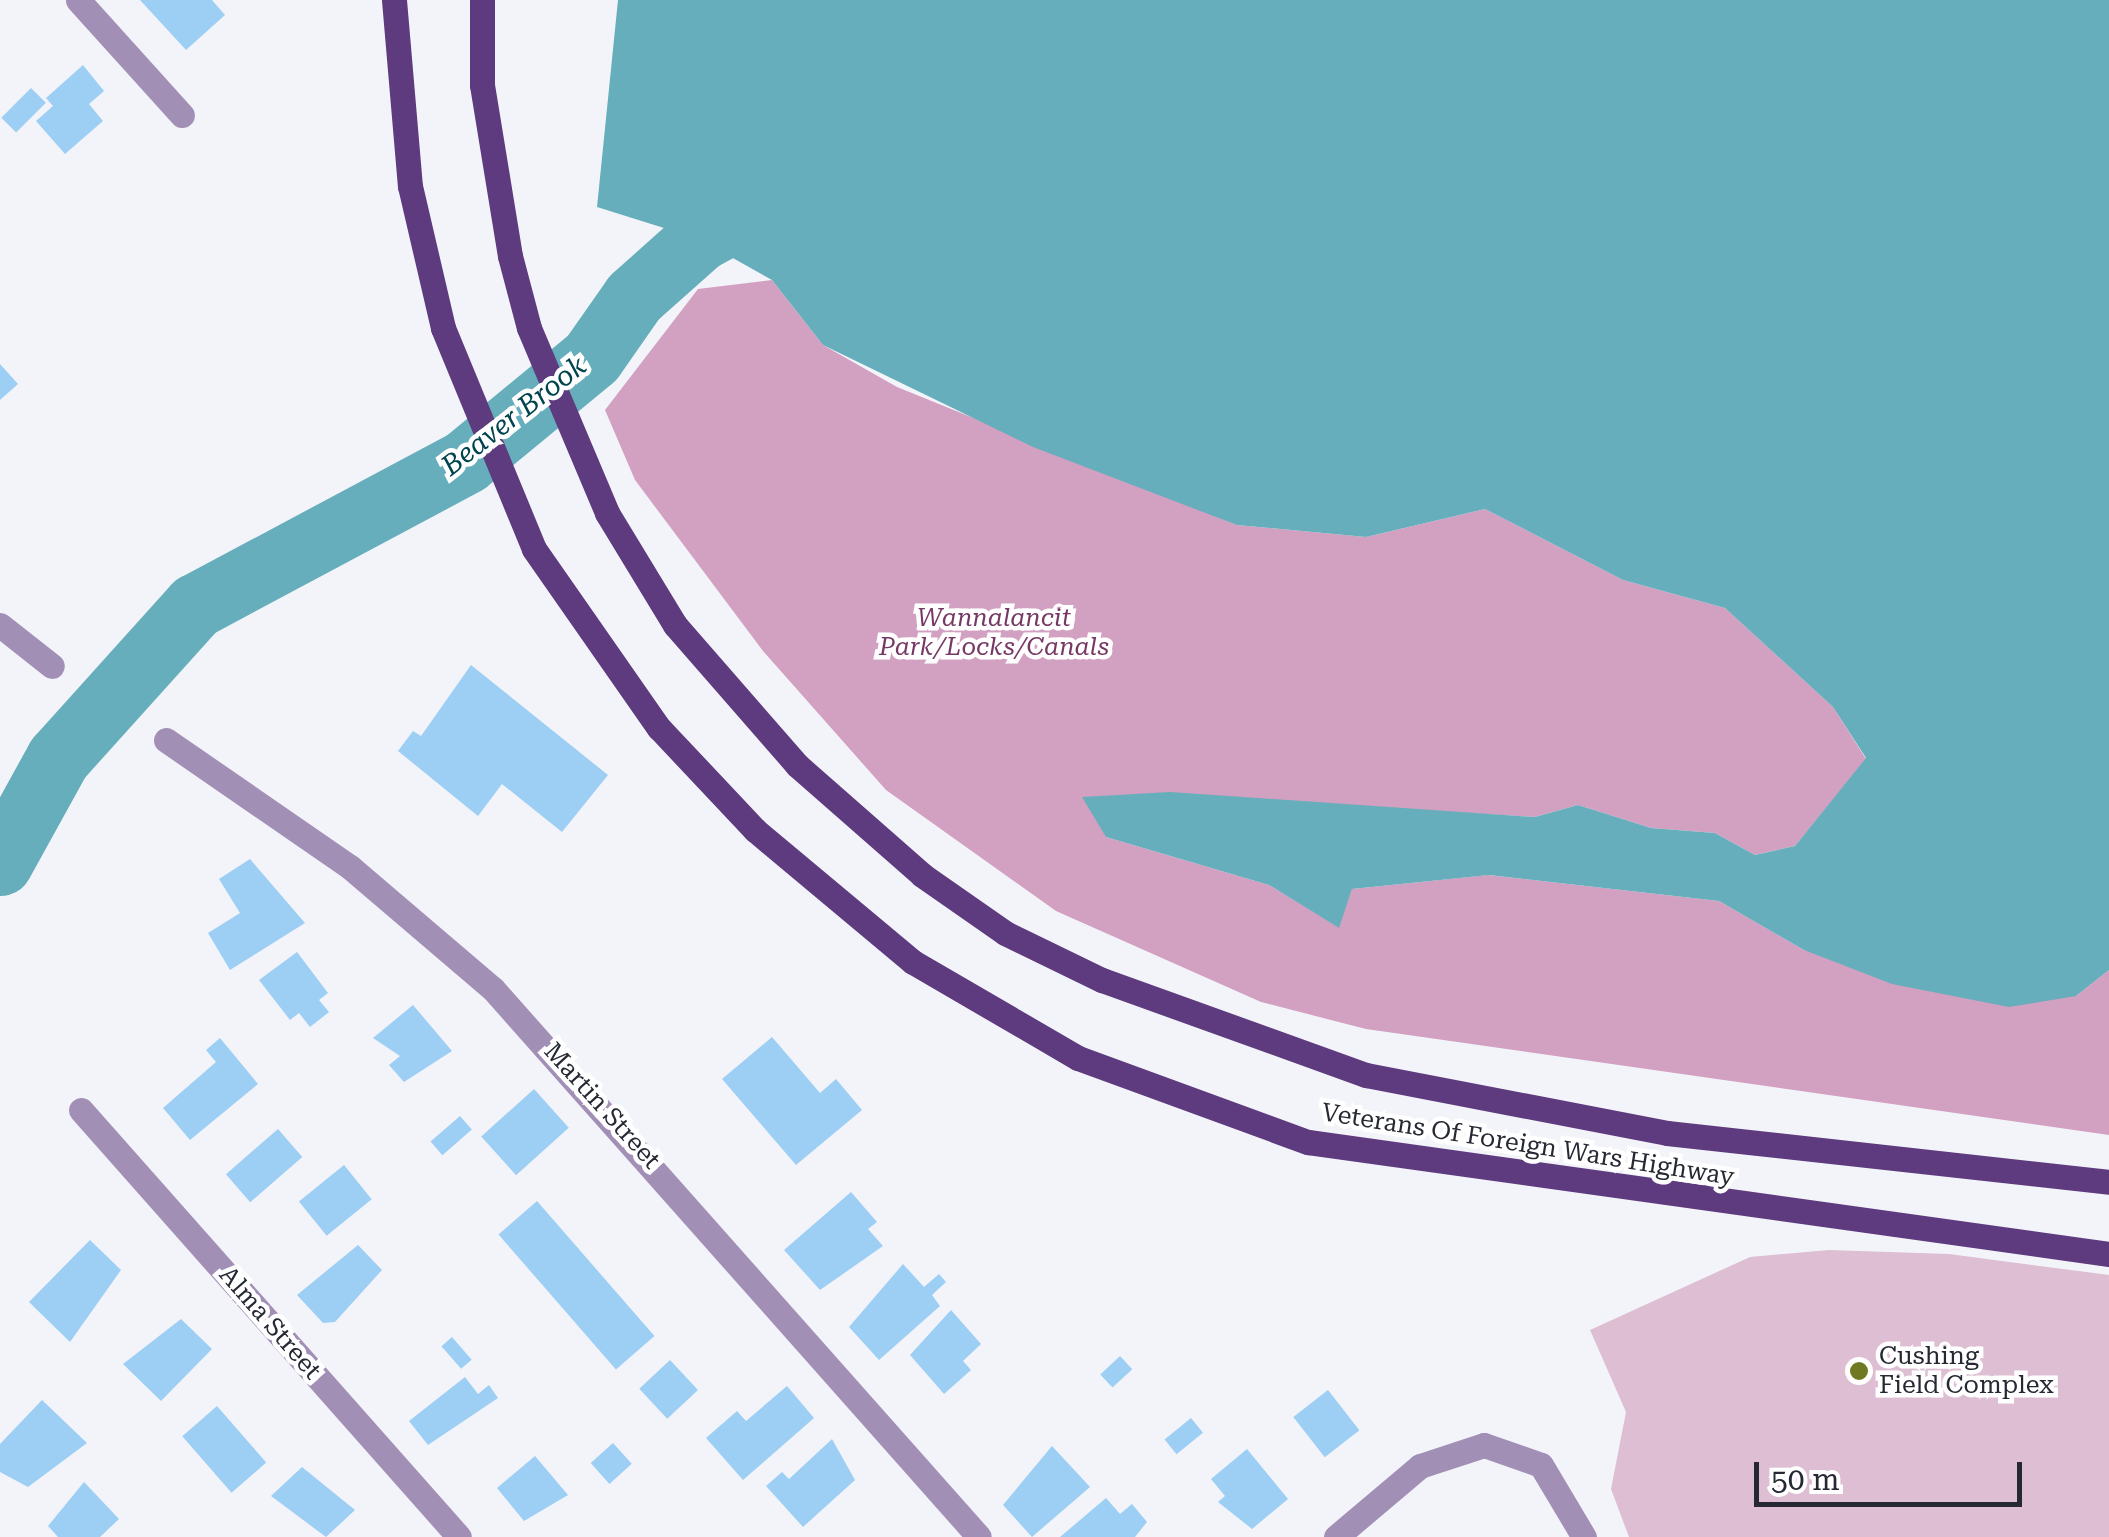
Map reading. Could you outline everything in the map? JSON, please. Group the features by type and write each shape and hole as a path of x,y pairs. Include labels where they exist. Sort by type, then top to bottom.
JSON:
{"main road":[{"name":"Veterans Of Foreign Wars Highway","path":"394,0 410,186 462,380 534,549 599,654 755,830 913,962 1094,1065 1254,1126 1364,1153 2109,1254"},
{"name":"Veterans Of Foreign Wars Highway","path":"482,0 491,162 528,328 607,513 675,625 797,766 858,819 1005,933 1181,1015 1366,1075 1560,1116 2109,1182"}],"street":[{"path":"78,0 182,115"},
{"path":"0,625 52,666"},
{"name":"Martin Street","path":"166,740 350,867 493,990 979,1537"},
{"name":"Alma Street","path":"81,1110 459,1537"},
{"path":"1336,1537 1450,1449 1521,1453 1559,1484 1584,1537"}],"shaded area":[{"name":"Cushing Field Complex","path":"1829,1250 1949,1254 2109,1275 2109,1537 1629,1537 1611,1489 1626,1412 1590,1330 1750,1257"}],"green space":[{"name":"Wannalancit Park/Locks/Canals","path":"772,280 823,345 897,387 1237,525 1366,537 1485,509 1623,580 1725,608 1833,707 1866,759 1795,846 1755,855 1715,833 1651,828 1578,805 1535,817 1272,802 1106,837 1269,885 1338,927 1352,889 1488,875 1719,901 1804,950 2076,996 2109,970 2109,1135 1366,1029 1261,1002 1056,911 886,790 763,651 635,480 605,410 698,289"}],"water":[{"path":"618,0 2109,0 2109,970 2076,996 2009,1007 1892,984 1804,950 1719,901 1489,875 1352,889 1339,928 1269,885 1106,837 1082,797 1170,792 1535,817 1578,805 1651,828 1715,833 1755,855 1795,846 1866,758 1833,707 1725,608 1623,580 1485,509 1366,537 1237,525 1033,447 823,345 772,280 699,239 597,207"}],"building":[{"path":"140,0 212,0 225,15 186,50"},
{"path":"83,65 104,91 89,104 103,121 65,154 36,121 53,106 46,98"},
{"path":"31,88 46,103 16,133 1,118"},
{"path":"0,364 18,384 0,400"},
{"path":"471,665 608,775 562,832 502,784 478,816 398,751 413,731 421,736"},
{"path":"250,859 305,923 230,970 208,933 240,913 219,879"},
{"path":"297,952 328,993 319,1000 329,1012 310,1027 299,1013 290,1020 259,980"},
{"path":"413,1005 452,1051 404,1082 389,1065 400,1056 373,1038"},
{"path":"772,1037 820,1093 836,1079 862,1110 796,1165 722,1079"},
{"path":"220,1038 258,1084 190,1140 163,1108 216,1062 206,1050"},
{"path":"534,1089 569,1128 516,1175 481,1137"},
{"path":"460,1116 472,1130 442,1155 431,1142"},
{"path":"278,1129 302,1157 250,1202 226,1174"},
{"path":"344,1165 372,1199 327,1236 299,1202"},
{"path":"851,1192 877,1222 868,1229 883,1246 820,1290 784,1250"},
{"path":"537,1201 654,1336 616,1370 499,1234"},
{"path":"90,1240 121,1270 70,1342 29,1302"},
{"path":"358,1245 382,1270 335,1322 323,1323 297,1295"},
{"path":"903,1264 924,1287 939,1274 946,1282 932,1295 940,1306 879,1360 849,1327"},
{"path":"951,1310 981,1344 963,1361 971,1370 944,1394 910,1355"},
{"path":"181,1319 212,1349 161,1401 123,1364"},
{"path":"452,1337 472,1360 461,1369 441,1346"},
{"path":"1120,1356 1132,1369 1113,1388 1100,1374"},
{"path":"670,1360 698,1390 667,1419 639,1389"},
{"path":"465,1377 478,1394 489,1385 498,1398 428,1445 409,1421"},
{"path":"787,1386 814,1418 743,1480 706,1438 737,1411 746,1421"},
{"path":"1328,1390 1359,1430 1325,1457 1293,1417"},
{"path":"42,1400 87,1443 28,1487 0,1472 0,1444"},
{"path":"217,1406 266,1463 231,1493 182,1436"},
{"path":"1191,1418 1203,1433 1177,1454 1165,1439"},
{"path":"832,1439 855,1480 803,1527 766,1486 782,1472 789,1479"},
{"path":"613,1443 632,1464 609,1484 591,1463"},
{"path":"1052,1446 1090,1487 1032,1537 1003,1505"},
{"path":"1247,1449 1288,1499 1252,1529 1218,1502 1225,1496 1211,1479"},
{"path":"535,1456 568,1495 524,1521 497,1488"},
{"path":"302,1467 355,1510 326,1537 271,1496"},
{"path":"84,1482 119,1519 100,1537 58,1537 48,1526"},
{"path":"1106,1498 1120,1514 1132,1504 1147,1522 1135,1537 1060,1537"}],"waterway":[{"name":"Beaver Brook","path":"0,863 58,758 195,606 466,461 592,357 634,297 699,239 778,196"}],"place":[{"name":"Cushing Field Complex","path":"1859,1371"}]}
